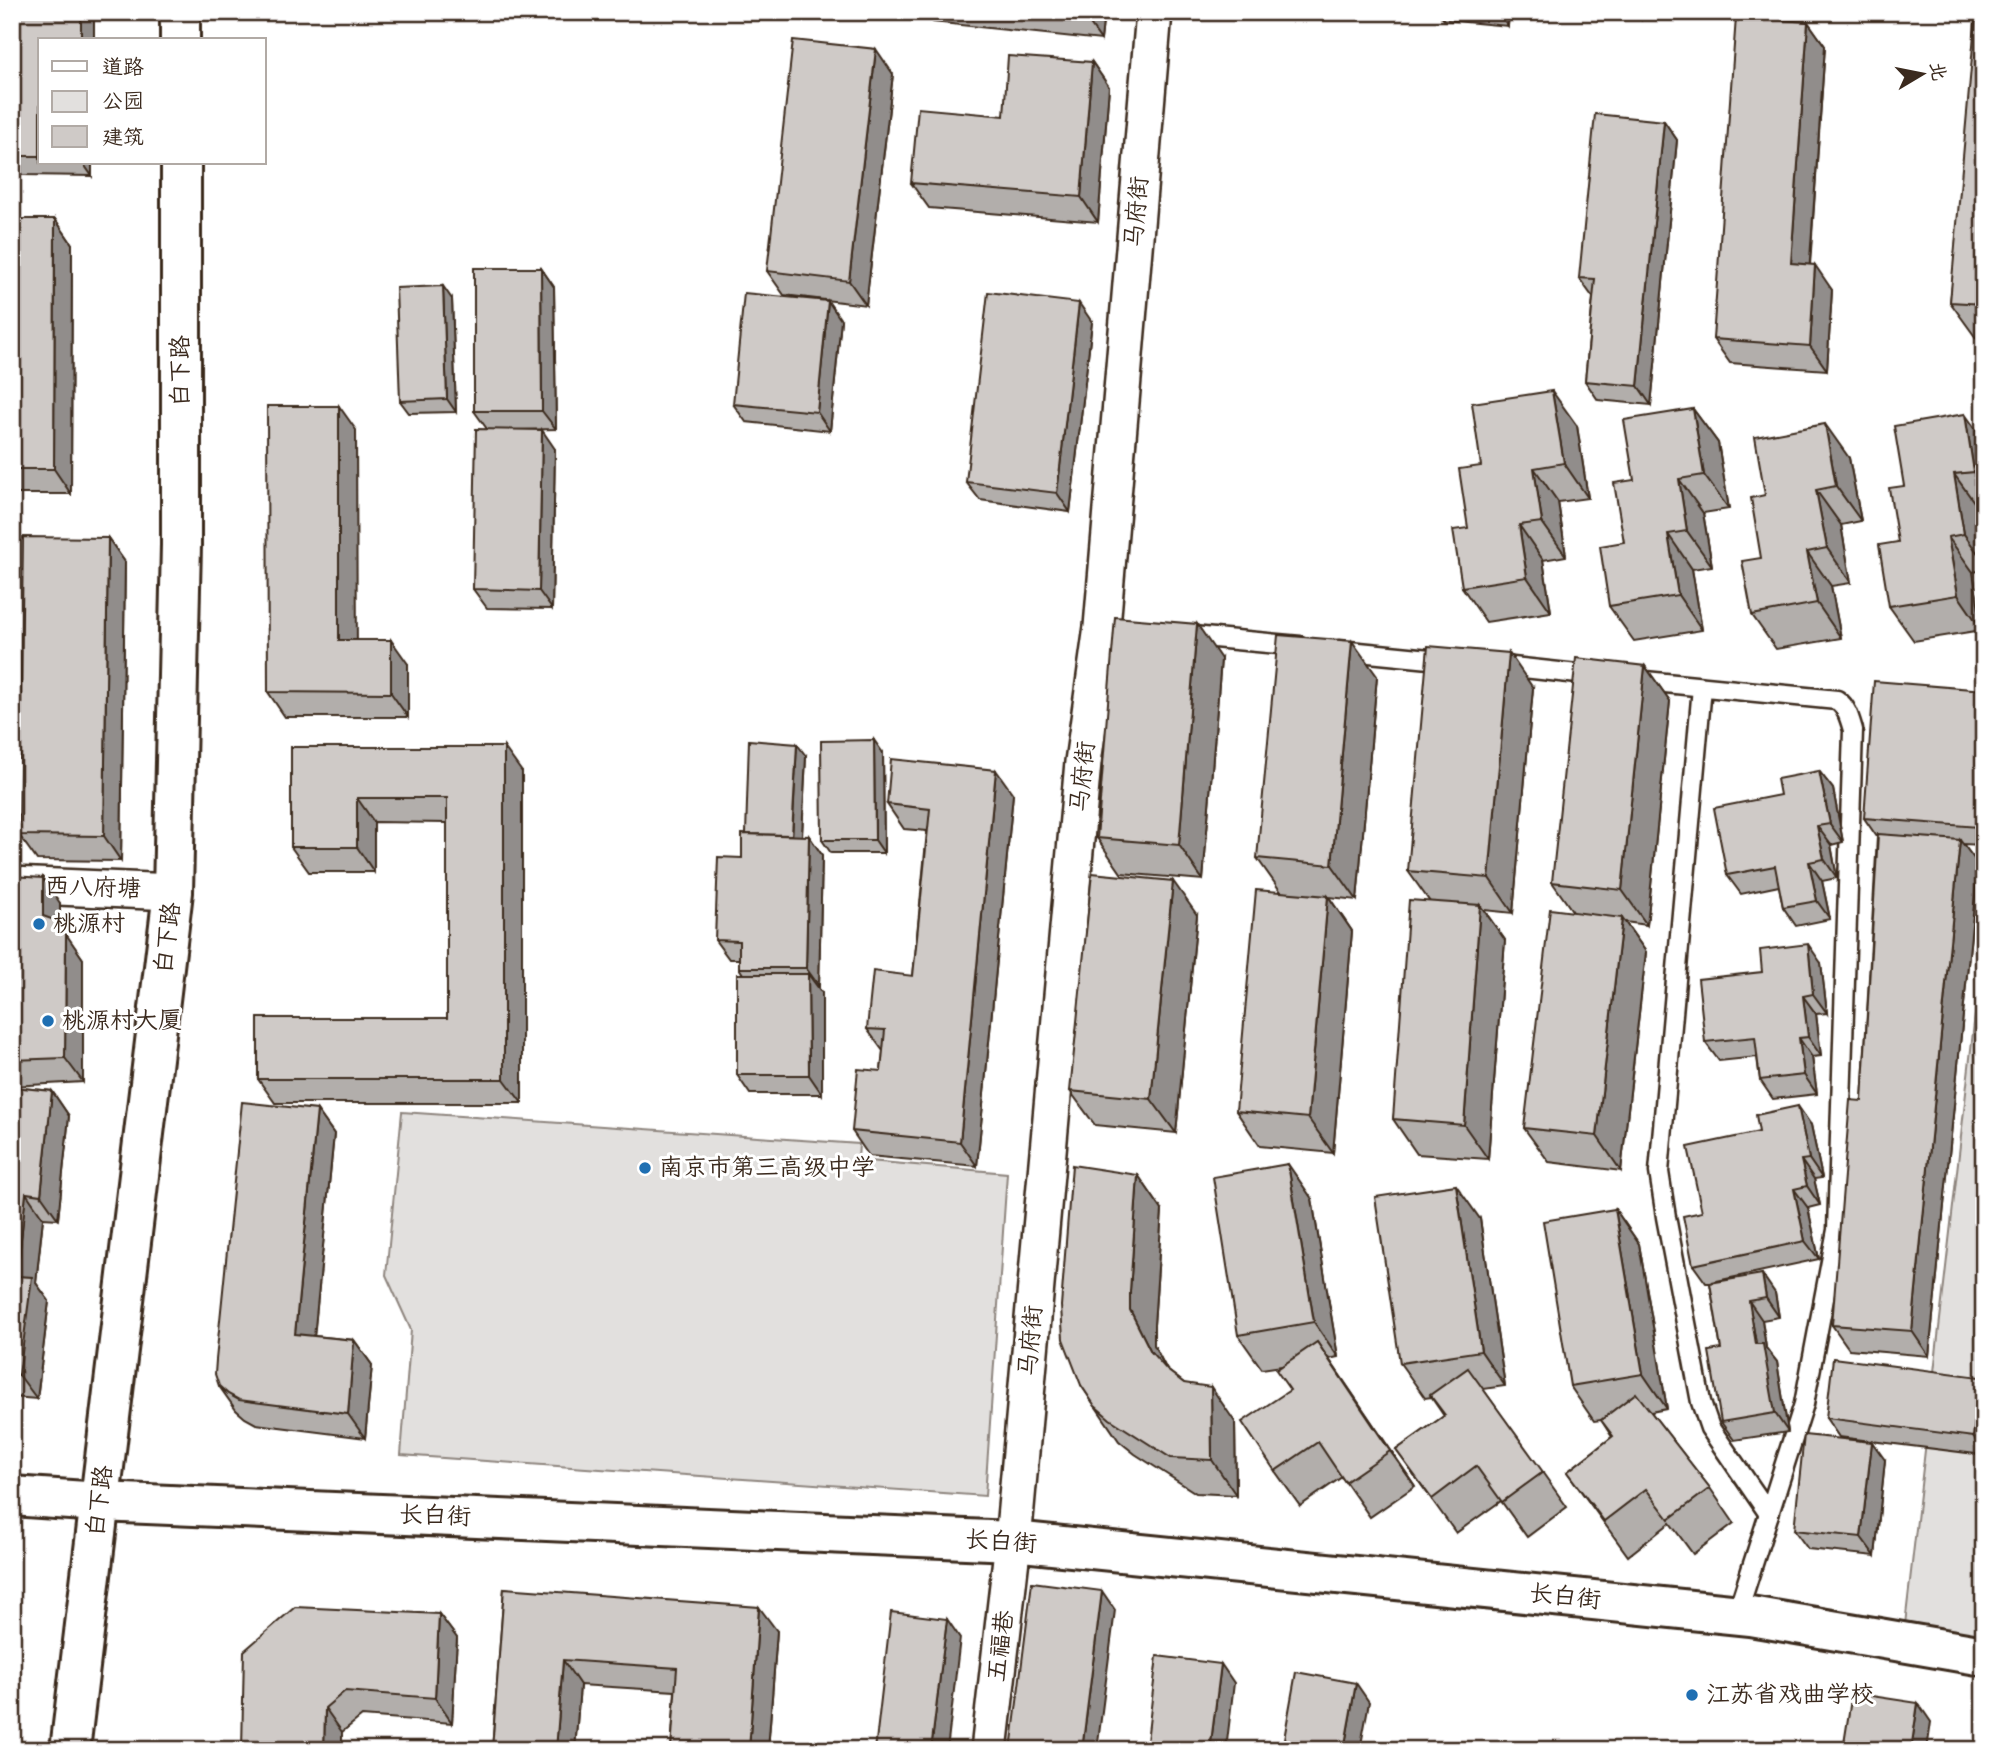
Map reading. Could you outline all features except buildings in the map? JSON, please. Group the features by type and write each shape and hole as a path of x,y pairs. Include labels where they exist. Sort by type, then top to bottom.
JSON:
{"street":[{"path":"180,12 180,38"},
{"name":"马府街","path":"1013,1541 1082,776 1109,627 1154,12"},
{"name":"白下路","path":"70,1750 173,892 181,545 180,164"},
{"name":"西八府塘","path":"12,885 173,892"},
{"name":"长白街","path":"12,1496 1013,1541 1737,1614 1984,1656"},
{"name":"五福巷","path":"989,1750 1013,1541"}],"lane":[{"path":"1170,633 1836,700 1847,713 1853,730 1837,1230 1804,1404 1737,1614"},
{"path":"1702,687 1659,1172 1701,1402 1710,1429 1769,1514"}],"green space":[{"path":"1984,936 1984,1656 1903,1642"},
{"path":"402,1112 859,1144 858,1160 1007,1173 985,1496 401,1455 411,1330 386,1275"}],"place":[{"name":"桃源村","path":"39,924"},
{"name":"桃源村大厦","path":"48,1021"},
{"name":"南京市第三高级中学","path":"645,1168"},
{"name":"江苏省戏曲学校","path":"1692,1695"}]}
